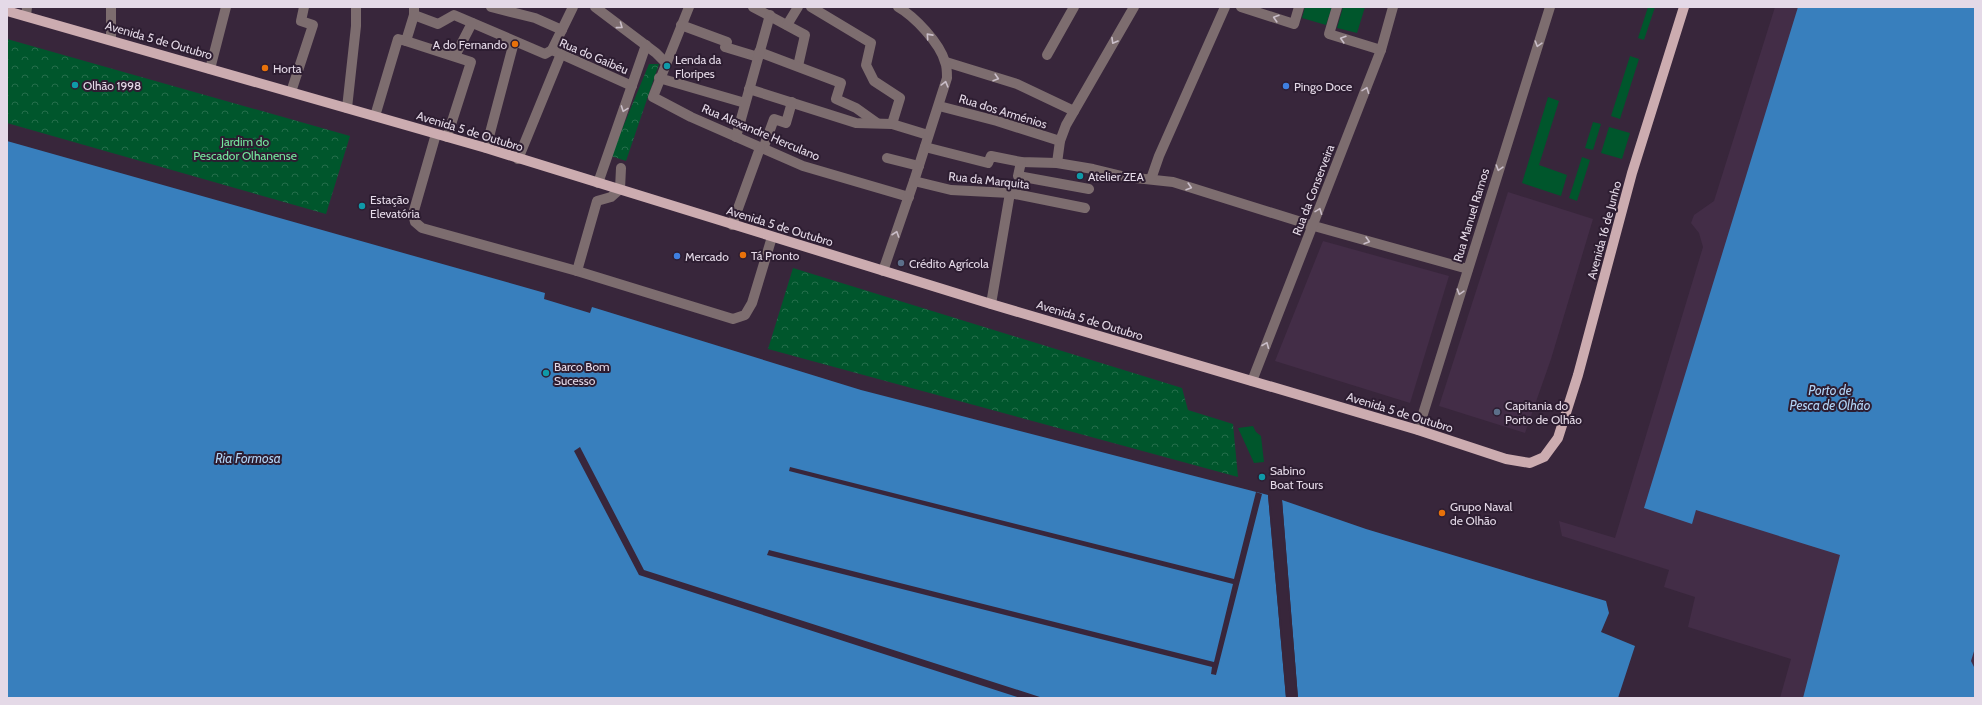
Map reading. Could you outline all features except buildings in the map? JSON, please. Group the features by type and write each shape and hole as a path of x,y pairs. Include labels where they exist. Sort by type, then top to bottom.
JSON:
{"main road":[{"name":"Avenida 16 de Junho","path":"1544,457 1558,438 1563,424 1632,173 1684,7"},
{"name":"Avenida 5 de Outubro","path":"7,11 27,12 110,40 486,148 991,304 1418,430 1506,459 1530,463 1544,457"}],"street":[{"path":"110,40 111,7"},
{"path":"210,68 226,7"},
{"path":"291,92 313,25 301,20 304,7"},
{"path":"347,108 356,26 356,7"},
{"path":"491,7 535,18 562,30"},
{"path":"518,159 556,52 562,30 573,7"},
{"path":"594,7 646,45 666,63"},
{"path":"688,7 660,78 745,103"},
{"path":"754,7 805,35 798,66"},
{"path":"787,25 798,7"},
{"path":"811,7 871,43 866,65 874,81 900,98 892,124"},
{"path":"883,271 909,197 947,78 946,62 937,45 910,10 898,7"},
{"path":"1047,55 1074,7"},
{"path":"1056,163 1060,141 1074,111 1134,7"},
{"path":"1151,179 1159,156 1225,7"},
{"path":"1241,7 1294,24 1300,7"},
{"path":"1338,7 1329,34 1381,50"},
{"name":"Rua da Conserveira","path":"1252,381 1314,226 1381,50 1393,7"},
{"name":"Rua Manuel Ramos","path":"1418,430 1550,7"},
{"path":"406,41 414,11"},
{"name":"Rua do Gaibéu","path":"414,11 438,24 455,11 472,23 514,42 545,54 556,52 632,86"},
{"path":"736,137 770,15"},
{"path":"455,56 472,23"},
{"path":"681,25 727,42 725,47 759,54 798,66 841,83 836,99 856,108 877,123"},
{"path":"376,116 398,39 406,41 472,62 447,137"},
{"path":"486,148 514,42"},
{"path":"598,182 646,45"},
{"path":"946,62 1017,84 1074,111"},
{"name":"Rua Alexandre Herculano","path":"660,78 653,97 761,149 803,166 909,197"},
{"path":"749,89 856,123 892,124 928,135"},
{"path":"732,225 774,119 786,123 792,102"},
{"name":"Rua dos Arménios","path":"939,106 997,121 1060,141"},
{"path":"436,134 413,214 415,222 422,228 577,272 728,318 738,319 745,315 752,303 772,236"},
{"path":"925,148 988,163 991,156 1021,162 1056,163 1093,169 1126,177 1173,182 1314,226 1468,269"},
{"path":"886,158 919,166"},
{"path":"1021,162 1018,176 1089,189"},
{"path":"577,272 597,201 611,197 620,189 621,168"},
{"name":"Rua da Marquita","path":"914,181 951,190 1010,193 1085,208"},
{"path":"991,304 1010,193"}],"shaded area":[{"name":"Porto de Pesca de Olhão","path":"1775,7 1975,7 1975,675 1908,698 1780,698 1791,659 1688,627 1695,597 1664,587 1669,570 1562,536 1559,521 1615,538 1703,247 1699,233 1691,223 1694,215 1714,201"},
{"path":"1508,192 1593,219 1551,359 1525,433 1439,406"},
{"path":"1323,241 1449,276 1410,403 1275,361"}],"green space":[{"path":"1305,7 1332,7 1326,25 1302,18"},
{"path":"1343,7 1365,7 1357,33 1337,28"},
{"path":"1648,7 1655,7 1644,40 1638,38"},
{"name":"Jardim do Pescador Olhanense","path":"7,39 350,136 326,214 7,123"},
{"path":"1630,56 1639,59 1620,119 1611,116"},
{"path":"649,64 659,64 626,161 611,156"},
{"path":"1548,97 1559,101 1539,165 1567,175 1561,196 1522,183"},
{"path":"1593,122 1601,124 1593,150 1585,148"},
{"path":"1609,127 1630,133 1622,159 1601,153"},
{"path":"1582,157 1590,160 1577,201 1569,198"},
{"path":"793,268 1182,388 1188,410 1233,424 1238,477 768,349"},
{"path":"1253,426 1256,432 1261,436 1264,462 1254,463 1238,428"}],"water":[{"name":"Porto de Pesca de Olhão","path":"1798,7 1975,7 1975,648 1971,661 1975,669 1975,698 1803,698 1840,555 1696,510 1692,524 1644,508"},
{"name":"Ria Formosa","path":"7,141 545,293 544,299 590,313 592,307 861,390 1268,495 1286,698 7,698"},
{"path":"1282,500 1366,529 1606,601 1609,613 1601,632 1635,646 1618,698 1298,698"}],"pier":[{"path":"580,447 644,570 1043,698 1020,698 639,575 574,451"},
{"path":"790,467 1234,579 1256,492 1262,494 1216,675 1211,674 1212,667 767,555 769,550 1214,662 1233,584 789,471"},
{"path":"1268,495 1270,496 1288,698 1286,698"},
{"path":"1280,500 1282,500 1298,698 1296,698"}],"place":[{"name":"A do Fernando","path":"515,44"},
{"name":"Lenda da Floripes","path":"667,66"},
{"name":"Horta","path":"265,68"},
{"name":"Olhão 1998","path":"75,85"},
{"name":"Pingo Doce","path":"1286,86"},
{"name":"Atelier ZEA","path":"1080,176"},
{"name":"Estação Elevatória","path":"362,206"},
{"name":"Tá Pronto","path":"743,255"},
{"name":"Mercado","path":"677,256"},
{"name":"Crédito Agrícola","path":"901,263"},
{"name":"Barco Bom Sucesso","path":"546,373"},
{"name":"Capitania do Porto de Olhão","path":"1497,412"},
{"name":"Sabino Boat Tours","path":"1262,477"},
{"name":"Grupo Naval de Olhão","path":"1442,513"}]}
